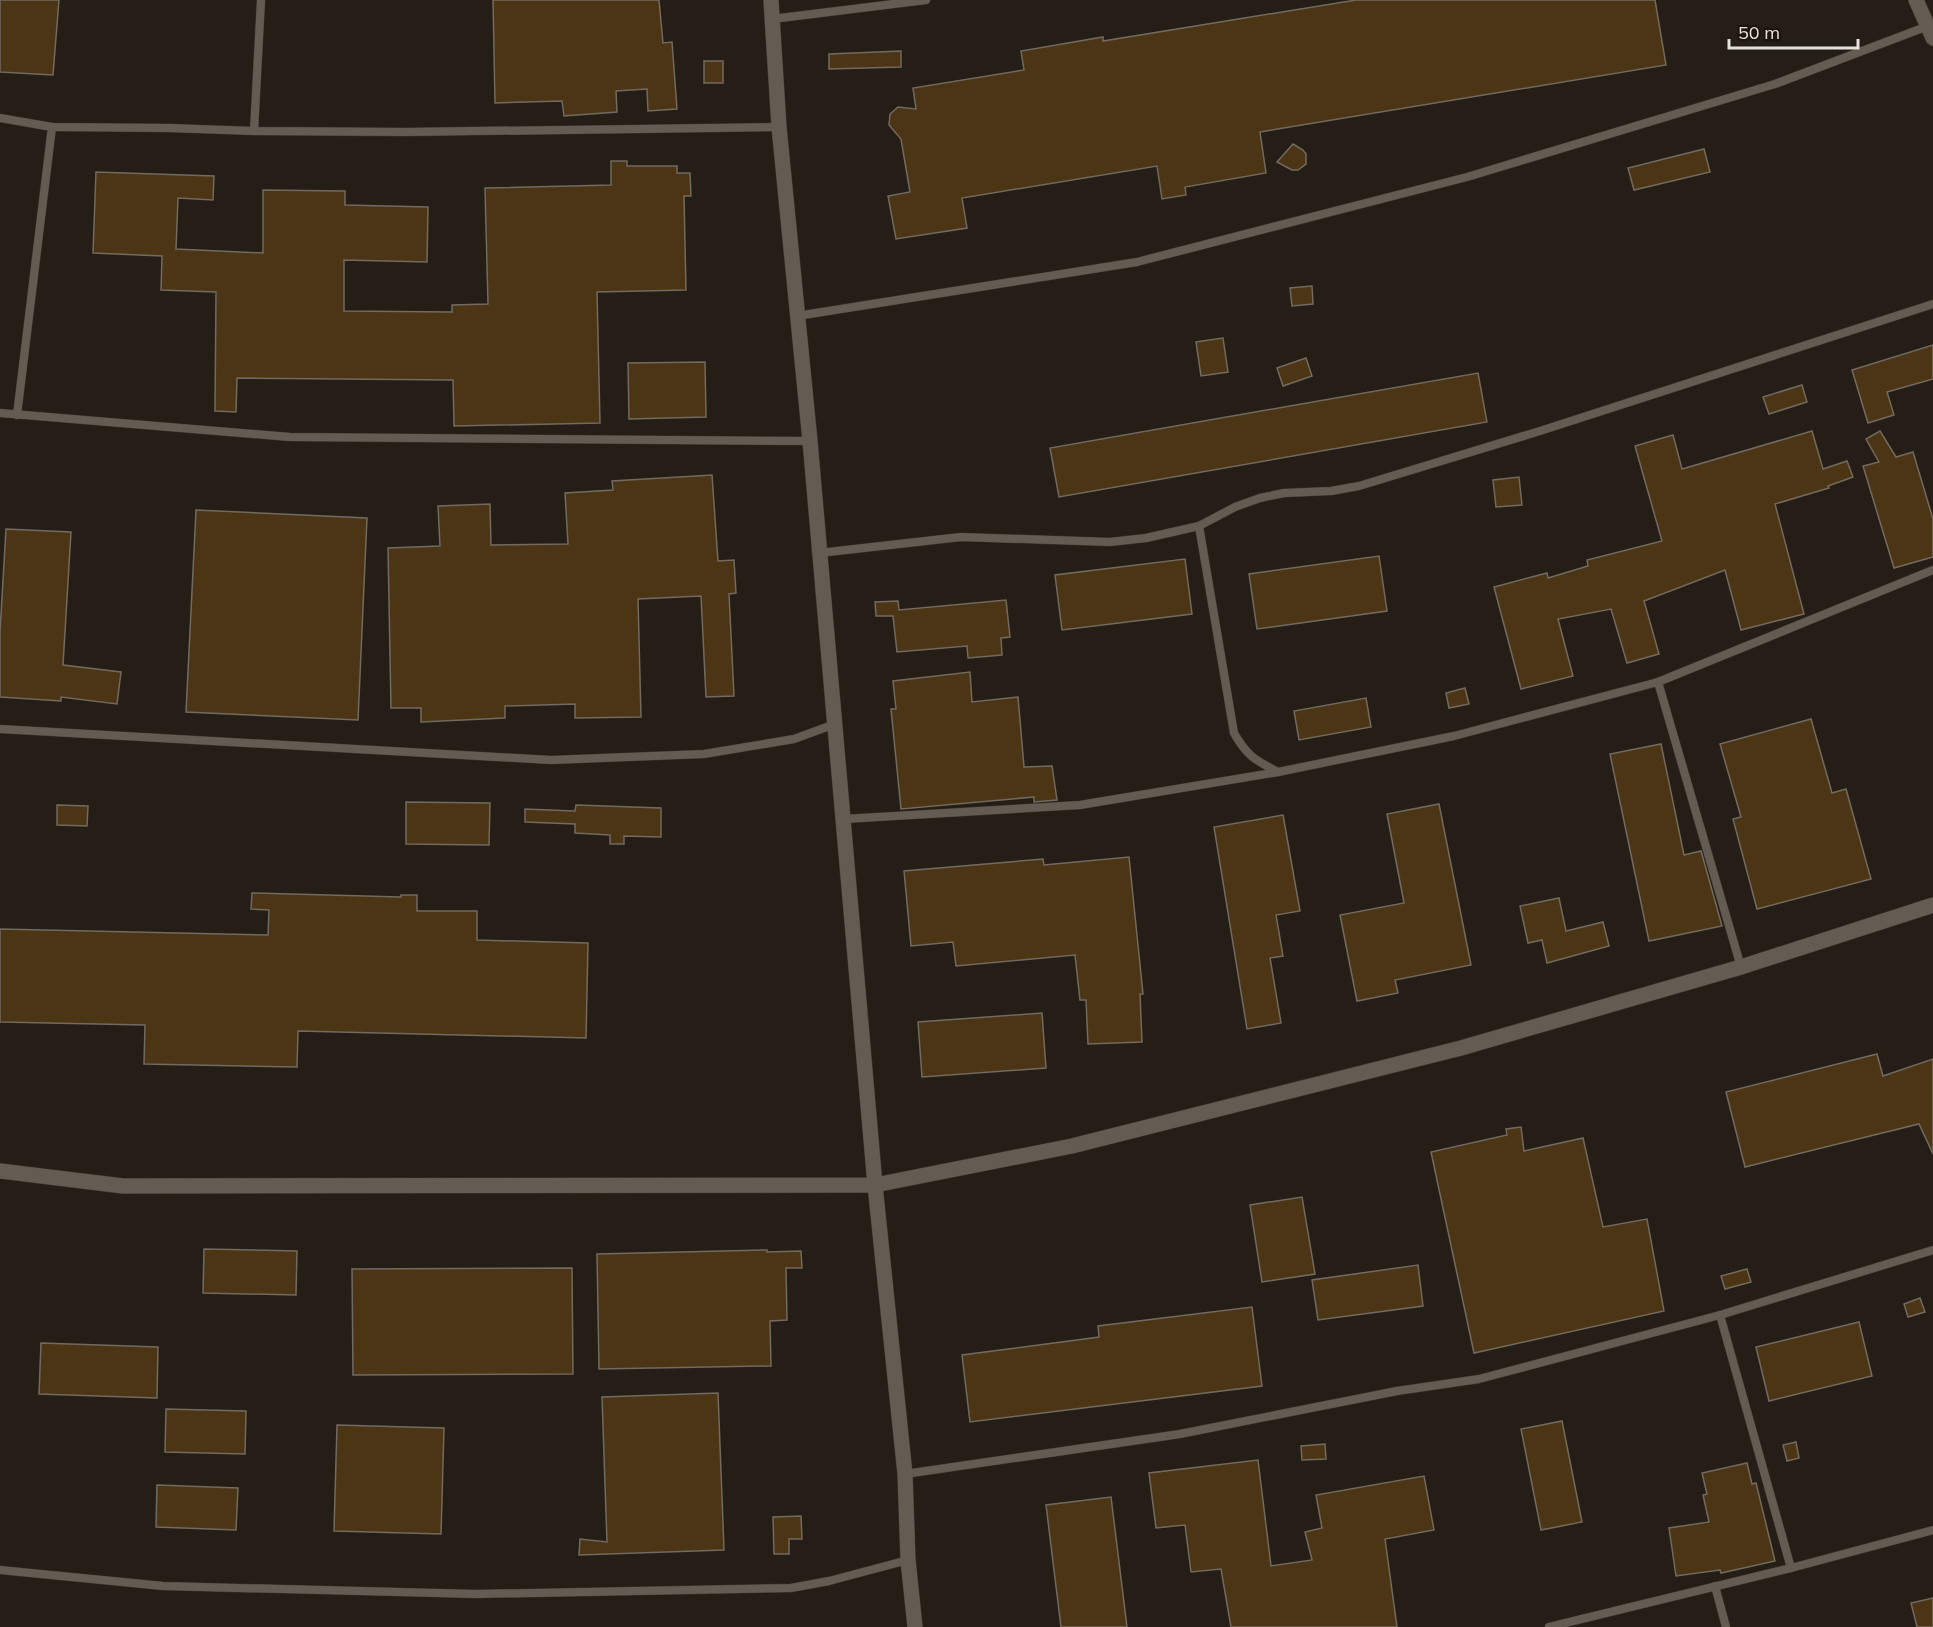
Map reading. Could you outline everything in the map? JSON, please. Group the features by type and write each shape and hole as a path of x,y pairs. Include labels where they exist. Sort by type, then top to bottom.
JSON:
{"street":[{"path":"771,0 779,127 810,441 875,1185 905,1474 908,1560 915,1627"},
{"path":"1916,0 1930,32"},
{"path":"0,1171 123,1186 875,1185 1106,1138 1461,1048 1741,968 1933,905"}],"lane":[{"path":"254,131 261,0"},
{"path":"772,19 926,0"},
{"path":"797,316 1137,262 1467,177 1764,88 1930,32"},
{"path":"0,118 52,127 254,131 406,132 779,127"},
{"path":"17,415 52,127"},
{"path":"819,553 961,537 1110,542 1146,538 1199,526 1235,507 1260,498 1284,493 1331,491 1359,486 1529,434 1933,304"},
{"path":"0,413 290,437 810,441"},
{"path":"1199,526 1234,733 1243,750 1257,762 1278,772"},
{"path":"844,819 1080,805 1278,772 1454,736 1658,682 1933,570"},
{"path":"1658,682 1741,968"},
{"path":"0,729 551,760 704,754 794,739 835,724"},
{"path":"905,1474 1180,1434 1397,1391 1479,1379 1720,1315 1933,1250"},
{"path":"1720,1315 1791,1568"},
{"path":"1549,1627 1791,1568 1933,1530"},
{"path":"0,1570 163,1586 476,1594 792,1588 829,1581 908,1560"},
{"path":"1715,1586 1726,1627"}],"building":[{"path":"0,0 59,0 53,75 0,72"},
{"path":"493,0 659,0 663,43 672,42 677,109 648,111 647,89 616,91 617,112 564,116 562,101 495,103"},
{"path":"1356,0 1655,0 1666,65 1260,132 1266,173 1185,187 1186,195 1162,199 1157,166 962,198 967,228 896,239 888,196 910,192 901,139 889,125 890,114 898,107 916,109 913,88 1024,70 1021,51 1103,37 1103,41"},
{"path":"901,51 901,67 829,69 829,54"},
{"path":"704,61 723,61 723,83 704,83"},
{"path":"1293,144 1306,154 1306,164 1298,170 1292,170 1277,162"},
{"path":"1704,149 1710,172 1634,190 1628,168"},
{"path":"611,161 627,161 627,166 677,166 677,173 690,173 691,196 684,196 686,290 597,292 600,423 454,426 453,380 237,378 236,412 215,411 216,292 161,290 162,256 93,253 96,172 214,176 213,200 178,198 176,249 263,253 263,190 345,191 345,205 428,207 427,262 344,260 344,311 452,312 452,305 488,304 485,188 611,185"},
{"path":"1312,286 1313,304 1292,306 1290,288"},
{"path":"1223,338 1228,372 1201,376 1196,342"},
{"path":"1933,345 1933,379 1887,392 1894,415 1868,423 1852,370"},
{"path":"1306,358 1312,376 1283,386 1277,368"},
{"path":"705,362 706,417 629,419 628,363"},
{"path":"1478,373 1487,422 1059,497 1050,448"},
{"path":"1802,385 1807,402 1769,414 1763,397"},
{"path":"1812,431 1823,469 1847,461 1853,477 1828,486 1829,488 1775,504 1804,614 1741,630 1725,570 1644,601 1659,654 1627,663 1611,609 1558,619 1573,676 1521,689 1494,587 1547,573 1548,578 1588,566 1587,560 1662,541 1635,446 1673,435 1682,469"},
{"path":"1880,431 1896,457 1913,452 1933,519 1933,557 1894,568 1863,466 1879,462 1866,439"},
{"path":"712,475 718,561 734,560 736,593 729,594 734,696 706,697 701,596 638,599 641,717 575,718 575,704 505,706 505,718 421,722 421,708 391,708 388,548 440,546 438,506 490,504 491,545 568,544 565,493 613,490 612,481"},
{"path":"1519,477 1522,505 1496,507 1493,480"},
{"path":"196,510 367,518 358,720 186,712"},
{"path":"6,529 71,532 63,665 121,672 117,704 61,697 61,701 0,697 0,632"},
{"path":"1379,556 1387,611 1257,629 1249,574"},
{"path":"1185,559 1192,614 1062,630 1055,575"},
{"path":"1006,600 1010,637 1001,638 1002,655 968,658 967,646 897,652 893,616 876,616 875,602 898,601 899,610"},
{"path":"970,672 972,702 1018,697 1024,767 1052,766 1057,800 1034,802 1034,797 901,809 891,709 896,709 893,681"},
{"path":"1465,688 1469,704 1449,708 1446,693"},
{"path":"1366,698 1371,727 1299,740 1294,711"},
{"path":"1811,719 1832,793 1846,789 1871,879 1757,909 1733,819 1741,817 1720,744"},
{"path":"1661,744 1684,855 1701,851 1722,926 1649,941 1610,754"},
{"path":"406,802 490,803 489,845 406,844"},
{"path":"1439,804 1471,965 1395,980 1398,993 1357,1001 1340,915 1404,903 1387,814"},
{"path":"57,805 88,806 87,826 57,825"},
{"path":"576,805 661,808 661,837 624,836 624,844 610,844 610,835 575,833 575,824 525,822 525,809 575,811"},
{"path":"1283,815 1300,911 1276,915 1283,956 1270,958 1281,1023 1247,1029 1214,827"},
{"path":"1129,857 1143,994 1140,994 1142,1042 1088,1044 1086,1000 1080,1000 1075,955 956,966 953,942 911,946 904,871 1043,859 1044,865"},
{"path":"252,893 401,897 401,895 417,895 417,911 477,911 477,940 588,943 586,1038 298,1031 297,1067 144,1064 145,1025 0,1022 0,929 268,935 269,910 251,909"},
{"path":"1559,898 1566,931 1603,922 1609,946 1547,963 1542,940 1528,943 1520,906"},
{"path":"1042,1013 1046,1068 922,1077 918,1022"},
{"path":"1877,1054 1883,1076 1933,1059 1933,1154 1919,1124 1745,1167 1726,1092"},
{"path":"1521,1127 1524,1151 1583,1138 1603,1227 1647,1219 1664,1311 1474,1353 1431,1152 1507,1135 1506,1129"},
{"path":"1302,1197 1315,1274 1262,1282 1250,1205"},
{"path":"204,1249 297,1251 296,1295 203,1293"},
{"path":"767,1250 767,1252 801,1251 802,1268 786,1268 787,1320 770,1321 771,1366 599,1369 597,1254"},
{"path":"1418,1265 1423,1306 1318,1320 1312,1280"},
{"path":"572,1268 573,1374 353,1375 352,1269"},
{"path":"1747,1269 1751,1282 1725,1289 1721,1276"},
{"path":"1920,1298 1925,1312 1908,1317 1904,1304"},
{"path":"1252,1307 1262,1386 970,1422 962,1355 1099,1337 1098,1326"},
{"path":"1859,1322 1872,1376 1769,1401 1756,1347"},
{"path":"41,1343 158,1347 157,1398 39,1394"},
{"path":"718,1393 724,1550 579,1555 580,1539 607,1542 602,1397"},
{"path":"166,1409 246,1411 245,1454 165,1452"},
{"path":"1562,1421 1582,1522 1541,1530 1521,1429"},
{"path":"337,1425 444,1428 441,1534 334,1531"},
{"path":"1796,1442 1799,1458 1787,1461 1783,1445"},
{"path":"1325,1444 1326,1459 1302,1460 1301,1446"},
{"path":"1258,1460 1271,1566 1312,1560 1305,1532 1322,1528 1316,1495 1424,1476 1434,1530 1385,1539 1397,1627 1231,1627 1221,1569 1191,1572 1185,1525 1156,1528 1149,1473"},
{"path":"1747,1463 1752,1484 1756,1483 1775,1561 1721,1573 1720,1570 1676,1576 1669,1528 1709,1522 1703,1495 1707,1494 1702,1473"},
{"path":"157,1485 238,1488 236,1530 156,1527"},
{"path":"1111,1497 1127,1627 1061,1627 1046,1505"},
{"path":"801,1516 802,1539 789,1539 789,1554 774,1554 773,1517"},
{"path":"1933,1598 1933,1627 1917,1627 1911,1603"}]}
